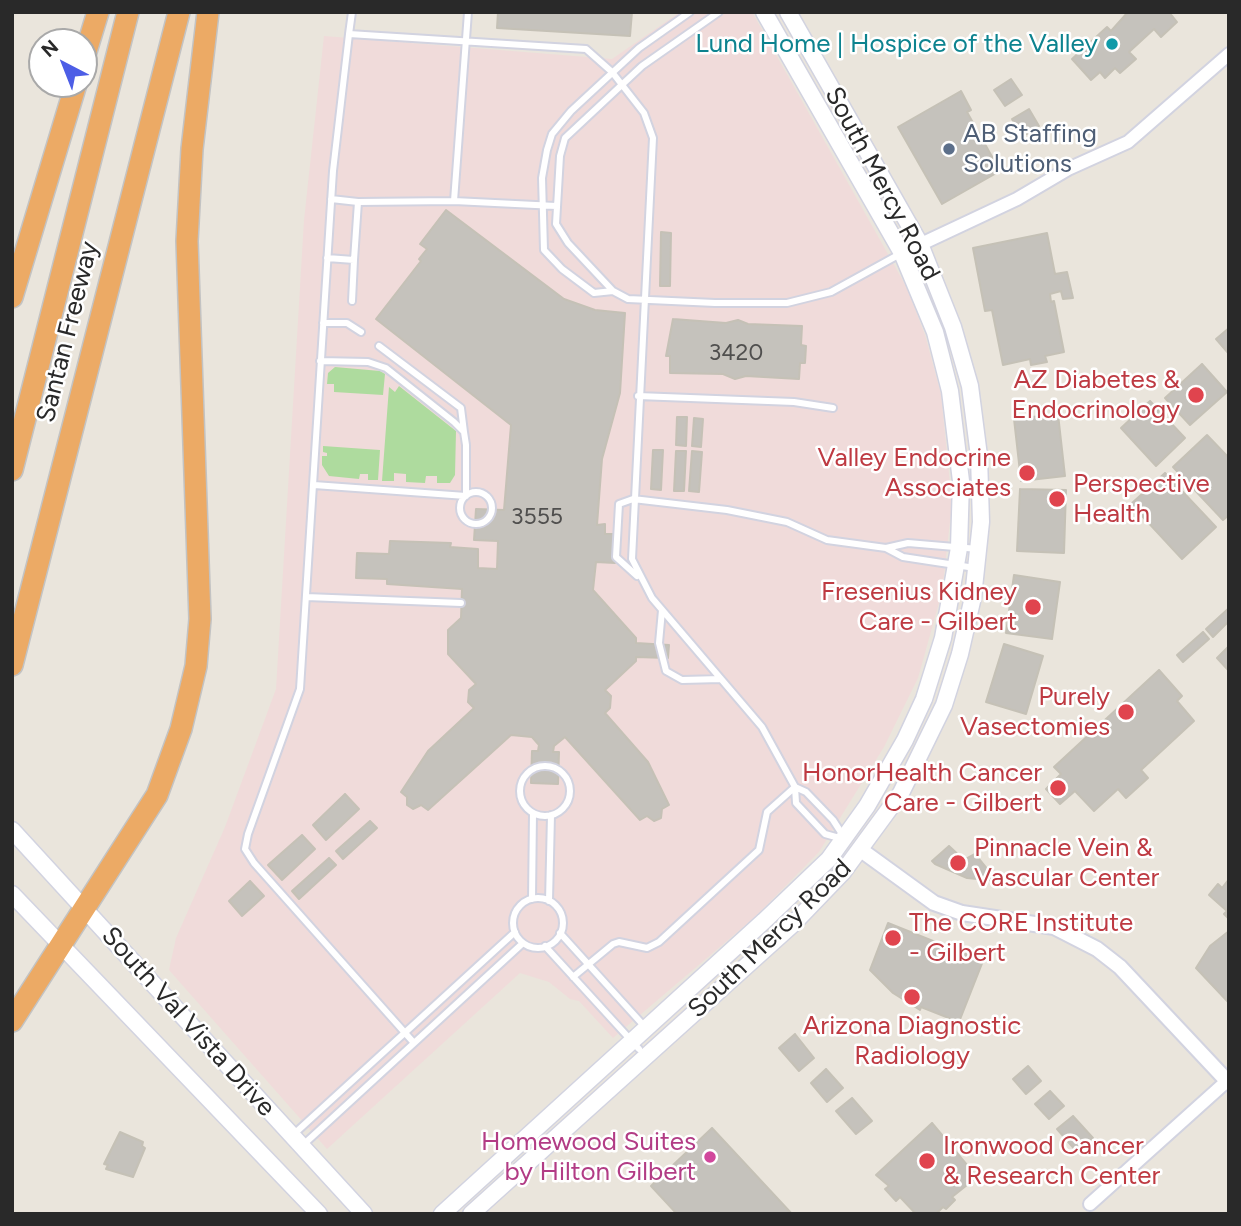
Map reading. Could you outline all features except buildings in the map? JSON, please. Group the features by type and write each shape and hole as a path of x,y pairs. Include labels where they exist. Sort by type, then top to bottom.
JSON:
{"highway":[{"name":"Santan Freeway","path":"12,470 128,12"},
{"name":"Santan Freeway","path":"12,665 179,12"},
{"path":"12,1021 156,795 181,729 196,666 200,619 187,241 192,149 208,12"},
{"path":"12,297 72,98"}],"main road":[{"name":"South Mercy Road","path":"442,1214 636,1045 646,1029 807,881 845,839 882,782 924,699 943,638 959,548 961,481 950,391 935,332 902,253 764,12"},
{"name":"South Mercy Road","path":"471,1214 793,924 861,850 901,793 944,705 968,622 977,568 981,475 970,386 953,327 920,244 788,12"},
{"name":"South Val Vista Drive","path":"12,830 364,1214"},
{"path":"845,839 861,850"},
{"name":"South Val Vista Drive","path":"13,895 319,1214"}],"street":[{"path":"902,253 1017,199 1068,169 1128,142 1229,54"},
{"path":"861,850 934,903 962,913 1045,925 1068,932 1097,949 1120,967 1228,1082 1090,1204"}],"lane":[{"path":"352,12 331,199 298,701 248,834 246,849 254,863 415,1043"},
{"path":"454,201 468,12"},
{"path":"613,291 594,293 562,269 544,250 542,178 552,134 570,111 612,72 659,32 690,12"},
{"path":"719,12 663,49 565,138 560,156 556,224 568,243 613,291 628,299 643,300 787,303 831,292 902,253"},
{"path":"349,34 586,50 612,72 644,113 653,138 633,499 632,559 639,577"},
{"path":"331,199 358,202 454,201 556,206"},
{"path":"352,301 358,202"},
{"path":"327,258 354,260"},
{"path":"323,323 347,323 361,332"},
{"path":"314,485 466,496 475,492 485,496 491,505 488,518 475,524 465,520 460,505 466,496 461,408 379,346"},
{"path":"320,361 368,362 386,368 464,432"},
{"path":"638,396 794,402 832,408"},
{"path":"845,839 825,834 796,803 795,787 762,727 662,610 639,577 617,557 619,504 633,499 706,505 787,522 827,540 886,548 908,543 978,549"},
{"path":"886,548 902,557 977,568"},
{"path":"306,597 461,603"},
{"path":"662,610 659,643 666,671 682,680 721,679"},
{"path":"547,765 565,775 570,788 563,808 551,815 533,813 522,802 520,786 528,772 547,765"},
{"path":"795,787 806,792 833,820 845,839"},
{"path":"573,977 605,949 619,942 647,948 659,942 760,850 767,812 795,787"},
{"path":"533,813 533,899"},
{"path":"549,901 551,815"},
{"path":"560,933 545,946 534,947 523,943 515,932 516,911 533,899 549,901 559,911 560,933 646,1029"},
{"path":"297,1141 405,1033 515,932"},
{"path":"297,1141 415,1043 523,943"},
{"path":"545,946 636,1045"}],"shaded area":[{"path":"680,12 752,12 907,288 925,335 941,394 952,504 942,592 918,678 884,747 819,852 755,917 613,1038 579,1001 570,999 549,982 520,973 327,1149 169,970 176,938 225,827 276,689 304,220 324,36 612,59"}],"green space":[{"path":"335,367 380,371 385,374 383,395 334,392 334,384 327,384 328,373"},
{"path":"399,386 456,431 455,475 450,483 437,483 437,476 426,476 425,483 406,482 406,474 394,473 394,481 382,481 389,387 395,392"},
{"path":"323,446 380,450 378,480 368,480 368,474 360,474 359,479 329,476 322,465 322,456 327,456 327,453 323,452"}],"place":[{"name":"Lund Home | Hospice of the Valley","path":"1112,44"},
{"name":"AB Staffing Solutions","path":"949,149"},
{"name":"AZ Diabetes & Endocrinology","path":"1196,395"},
{"name":"Valley Endocrine Associates","path":"1027,473"},
{"name":"Perspective Health","path":"1057,499"},
{"name":"Fresenius Kidney Care - Gilbert","path":"1033,607"},
{"name":"Purely Vasectomies","path":"1126,712"},
{"name":"HonorHealth Cancer Care - Gilbert","path":"1058,788"},
{"name":"Pinnacle Vein & Vascular Center","path":"958,863"},
{"name":"The CORE Institute - Gilbert","path":"893,938"},
{"name":"Arizona Diagnostic Radiology","path":"912,997"},
{"name":"Homewood Suites by Hilton Gilbert","path":"710,1157"},
{"name":"Ironwood Cancer & Research Center","path":"927,1161"}]}
